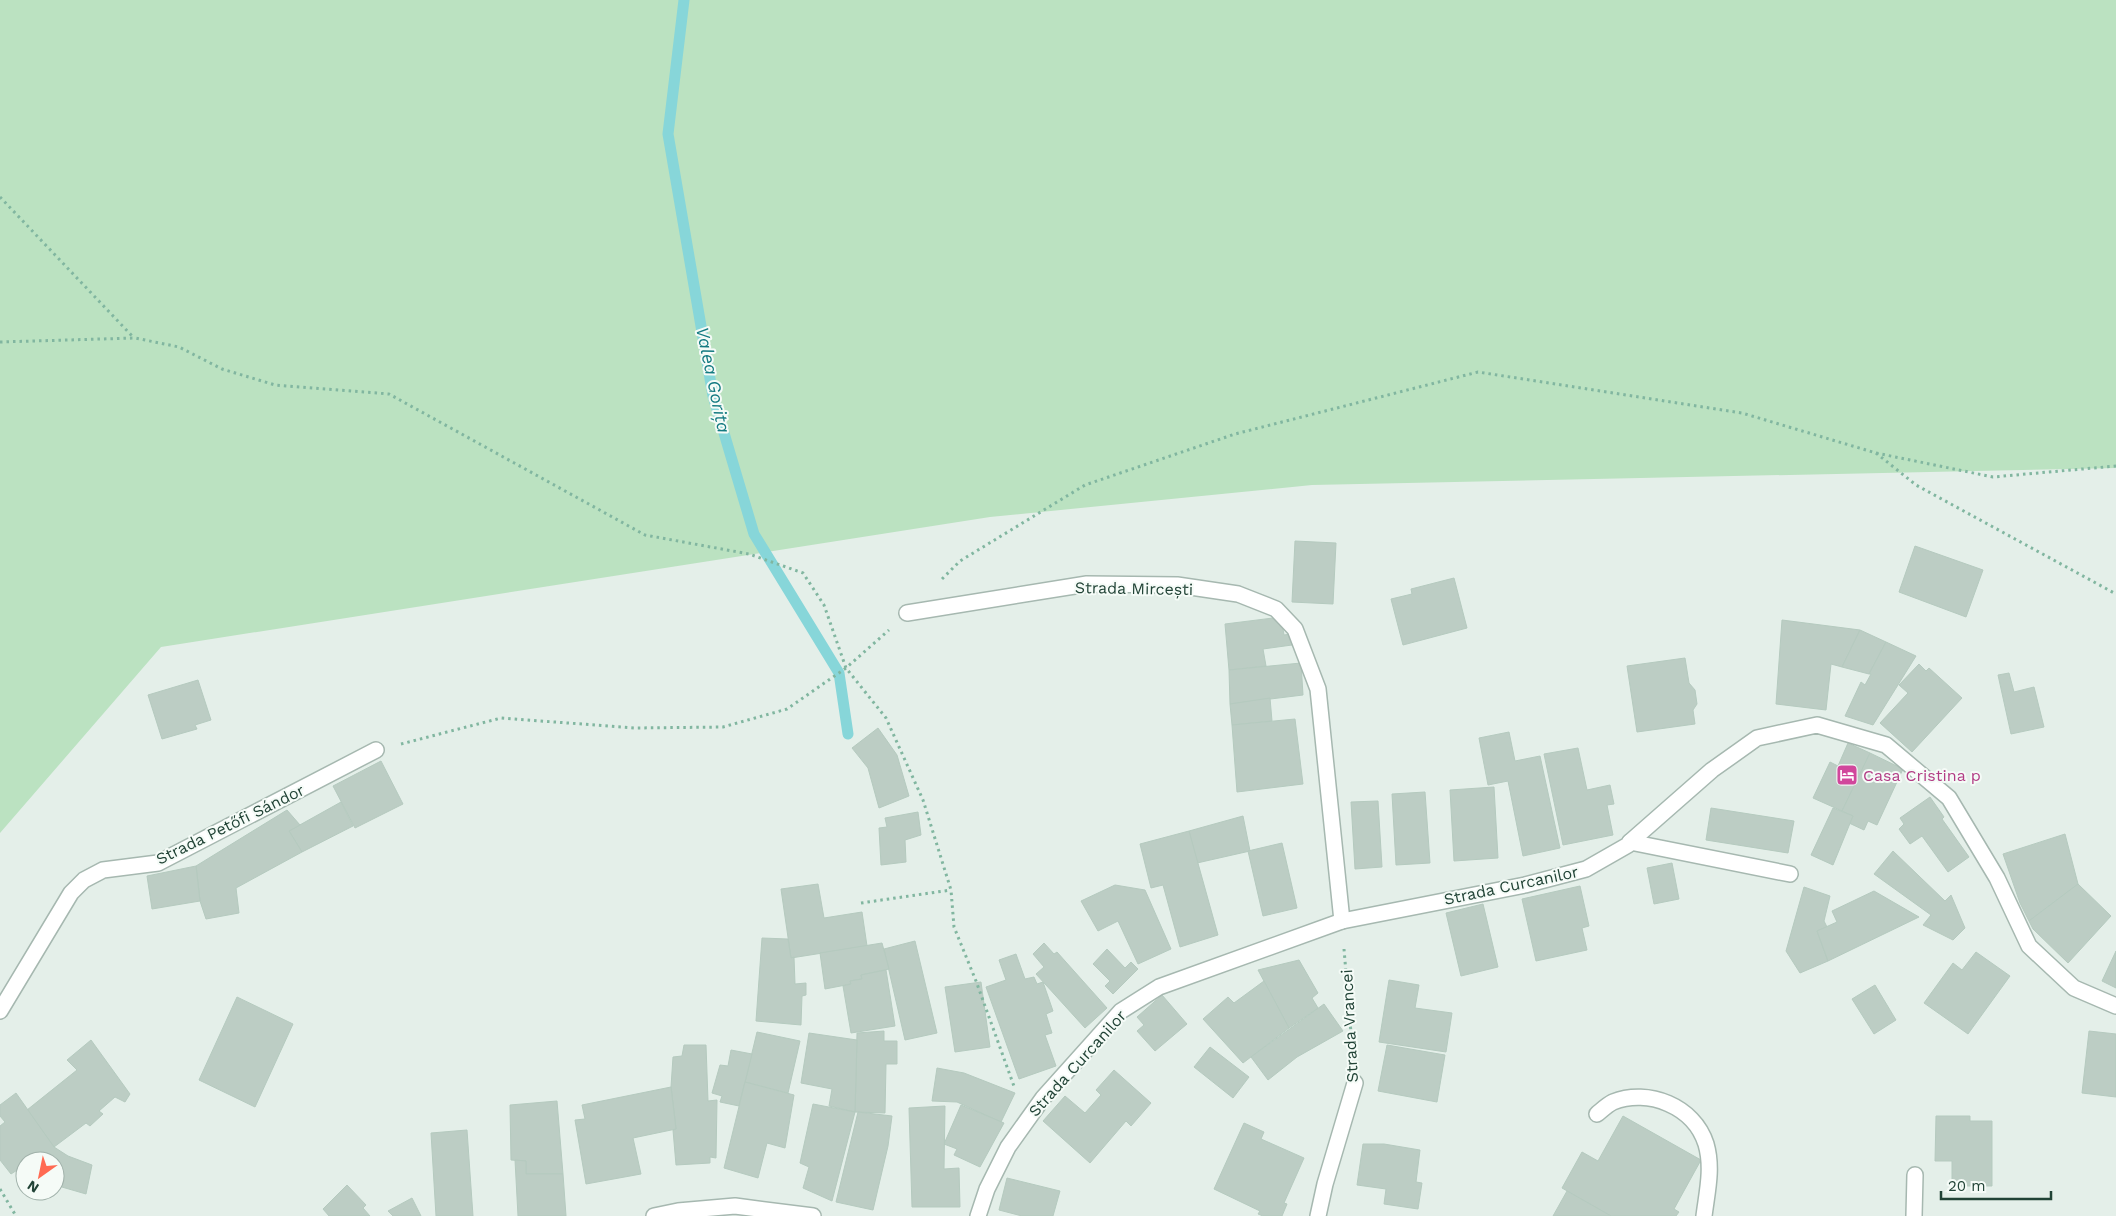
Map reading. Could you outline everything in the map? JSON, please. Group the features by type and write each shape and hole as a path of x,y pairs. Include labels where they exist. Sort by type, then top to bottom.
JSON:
{"street":[{"name":"Strada Mircești","path":"907,613 1088,584 1178,585 1238,594 1276,609 1295,629 1318,689 1342,920"},
{"name":"Strada Curcanilor","path":"978,1216 987,1189 1008,1147 1026,1121 1079,1056 1121,1011 1159,987 1342,920 1525,885 1586,868 1628,845 1712,770 1757,738 1817,725 1886,745 1949,798 1997,878 2029,946 2074,988 2116,1006"},
{"name":"Strada Petőfi Sándor","path":"0,1012 71,893 84,880 103,870 158,862 376,750"},
{"path":"1630,842 1790,874"},
{"name":"Strada Vrancei","path":"1318,1216 1325,1184 1355,1083"},
{"path":"1597,1114 1612,1103 1638,1096 1662,1100 1684,1113 1699,1129 1706,1144 1710,1171 1704,1216"},
{"path":"1914,1216 1915,1175"},
{"path":"654,1216 678,1211 735,1206 813,1216"}],"path":[{"path":"0,197 135,338"},
{"path":"0,342 135,338 179,347 222,369 275,385 389,394 645,535 749,554 802,573 824,605 846,668 886,718 923,800 951,890 954,927 976,981 1026,1121"},
{"path":"940,581 960,562 1085,485 1235,434 1478,372 1742,413 1876,453 1993,477 2116,466"},
{"path":"1876,453 1916,485 2116,594"},
{"path":"376,750 502,718 635,728 723,727 787,709 846,668 907,613"},
{"path":"861,903 951,890"},
{"name":"Strada Vrancei","path":"1342,920 1355,1083"},
{"path":"0,1189 16,1216"}],"green space":[{"path":"0,0 2116,0 2116,468 1312,485 990,517 161,647 0,833"}],"building":[{"path":"1295,541 1336,543 1333,604 1292,602"},
{"path":"1915,546 1983,570 1966,617 1899,592"},
{"path":"1454,578 1467,628 1403,645 1391,599 1412,594 1411,589"},
{"path":"1281,617 1284,635 1291,634 1292,645 1263,649 1266,666 1229,670 1225,624"},
{"path":"1782,620 1860,630 1842,667 1831,664 1826,710 1776,704"},
{"path":"1860,630 1886,642 1869,674 1842,667"},
{"path":"1886,642 1916,656 1873,725 1845,716 1861,682 1865,685"},
{"path":"1685,658 1689,683 1695,690 1697,704 1693,710 1695,724 1637,732 1627,666"},
{"path":"1301,663 1303,695 1230,704 1229,670"},
{"path":"1919,664 1926,671 1929,668 1962,698 1912,752 1880,723 1908,693 1899,685"},
{"path":"2009,673 2014,692 2034,687 2044,727 2011,734 1998,675"},
{"path":"198,680 211,720 195,725 197,729 162,739 148,695"},
{"path":"1270,698 1272,721 1232,725 1230,704"},
{"path":"1295,719 1303,784 1237,792 1232,725"},
{"path":"878,728 897,755 909,796 879,808 868,768 852,748"},
{"path":"1509,732 1515,761 1540,756 1560,848 1523,856 1508,781 1488,785 1479,738"},
{"path":"1848,743 1870,753 1842,811 1813,798 1830,762 1838,766"},
{"path":"1578,748 1587,790 1610,785 1614,804 1607,805 1613,835 1563,845 1544,754"},
{"path":"1870,753 1903,769 1877,825 1868,821 1864,830 1849,823 1853,816 1842,811"},
{"path":"381,761 403,804 355,828 333,786"},
{"path":"1494,787 1498,858 1454,861 1450,790"},
{"path":"1425,792 1430,863 1396,865 1392,794"},
{"path":"1930,797 1944,817 1942,819 1969,857 1948,872 1922,836 1910,844 1899,829 1904,824 1900,818"},
{"path":"1378,801 1382,867 1355,869 1351,802"},
{"path":"341,802 353,826 302,852 289,831"},
{"path":"1711,808 1794,821 1788,853 1706,840"},
{"path":"1833,808 1853,816 1833,865 1811,855"},
{"path":"287,810 300,825 289,831 302,852 236,888 239,913 206,919 200,901 196,866"},
{"path":"918,812 921,835 905,840 906,862 881,865 879,828 887,827 885,818"},
{"path":"1243,816 1250,851 1197,863 1189,831"},
{"path":"1189,831 1218,935 1180,947 1163,885 1151,888 1140,844"},
{"path":"2065,834 2078,884 2029,921 2020,903 2003,854"},
{"path":"1282,843 1297,908 1263,916 1248,851"},
{"path":"1893,851 1945,901 1951,895 1965,928 1953,940 1923,925 1931,915 1874,874"},
{"path":"1672,863 1679,899 1654,904 1647,868"},
{"path":"196,866 200,901 152,909 147,876"},
{"path":"818,884 824,918 862,912 867,946 791,958 781,889"},
{"path":"2078,884 2111,916 2068,963 2033,929 2029,921"},
{"path":"1115,885 1145,890 1171,949 1138,964 1118,921 1098,931 1081,901"},
{"path":"1580,886 1589,926 1582,928 1587,950 1536,961 1522,899"},
{"path":"1804,887 1830,896 1824,921 1827,927 1817,931 1828,961 1800,973 1786,951"},
{"path":"1874,891 1919,917 1828,961 1817,931 1837,922 1832,911"},
{"path":"1483,904 1498,967 1461,976 1446,913"},
{"path":"762,938 788,939 791,958 794,957 795,984 806,983 806,995 802,996 801,1025 756,1021"},
{"path":"915,941 937,1033 905,1040 884,949"},
{"path":"882,943 889,969 861,975 862,979 850,981 851,984 825,989 820,953"},
{"path":"1044,943 1054,954 1057,952 1107,1008 1085,1028 1036,974 1044,967 1033,954"},
{"path":"1107,949 1125,968 1131,962 1138,969 1113,994 1105,986 1110,981 1093,964"},
{"path":"2116,951 2116,988 2102,981"},
{"path":"1976,952 2010,976 1968,1034 1924,1003 1953,963 1962,970"},
{"path":"1016,954 1025,979 1034,977 1037,984 1043,982 1053,1011 1046,1014 1052,1033 1045,1035 1056,1066 1019,1079 986,987 1006,980 999,960"},
{"path":"1299,960 1318,993 1312,998 1318,1008 1289,1028 1258,970"},
{"path":"886,970 895,1026 851,1033 843,986 851,984 850,981 862,979 861,975"},
{"path":"1389,980 1419,985 1415,1008 1452,1013 1446,1052 1379,1042"},
{"path":"1264,981 1289,1028 1243,1063 1203,1019 1228,997 1234,1003"},
{"path":"981,982 990,1047 955,1052 945,987"},
{"path":"1875,985 1896,1020 1874,1034 1852,999"},
{"path":"1162,995 1187,1024 1155,1051 1137,1031 1144,1025 1137,1017"},
{"path":"237,997 293,1024 255,1107 199,1080"},
{"path":"1324,1004 1343,1031 1297,1057 1268,1080 1251,1057"},
{"path":"884,1031 884,1041 897,1041 897,1064 886,1064 885,1113 855,1112 857,1033"},
{"path":"2089,1031 2116,1034 2116,1097 2082,1093"},
{"path":"757,1032 800,1041 788,1093 745,1082"},
{"path":"809,1033 857,1040 855,1112 829,1106 832,1089 801,1083"},
{"path":"91,1040 130,1094 125,1102 115,1097 99,1111 103,1114 90,1126 86,1123 54,1147 27,1110 77,1070 67,1060"},
{"path":"684,1045 706,1045 708,1101 717,1100 716,1158 710,1157 710,1163 676,1165 673,1130 676,1129 671,1087 673,1057 682,1056"},
{"path":"1387,1045 1445,1055 1437,1102 1378,1091"},
{"path":"1210,1047 1249,1077 1233,1098 1194,1067"},
{"path":"731,1050 752,1054 739,1106 720,1102 722,1096 712,1093 720,1065 728,1066"},
{"path":"937,1068 964,1073 1015,1093 1001,1122 957,1102 932,1101"},
{"path":"1114,1070 1151,1103 1131,1126 1126,1121 1090,1163 1043,1121 1065,1096 1085,1113 1101,1095 1096,1090"},
{"path":"745,1082 794,1095 785,1148 767,1143 758,1178 724,1168"},
{"path":"671,1087 676,1129 633,1138 641,1174 586,1184 575,1120 585,1119 582,1105"},
{"path":"16,1093 54,1147 60,1151 15,1151 15,1171 11,1174 0,1160 0,1126 5,1122 0,1116 0,1105"},
{"path":"557,1101 563,1174 526,1174 526,1161 511,1160 510,1105"},
{"path":"813,1104 855,1112 832,1201 803,1188 809,1167 800,1163"},
{"path":"961,1105 1004,1123 980,1167 954,1155 957,1149 944,1144"},
{"path":"945,1106 944,1169 959,1168 960,1207 912,1207 909,1108"},
{"path":"858,1112 892,1116 888,1146 873,1210 836,1202"},
{"path":"1623,1116 1701,1160 1674,1209 1679,1212 1676,1216 1611,1216 1562,1188 1582,1152 1598,1161"},
{"path":"1936,1116 1970,1116 1970,1121 1992,1121 1992,1186 1952,1186 1952,1161 1935,1161"},
{"path":"1244,1123 1264,1132 1261,1139 1304,1158 1284,1203 1287,1204 1282,1216 1263,1216 1258,1214 1260,1211 1214,1189"},
{"path":"467,1130 473,1216 436,1216 431,1133"},
{"path":"1363,1144 1384,1144 1420,1150 1416,1182 1422,1183 1418,1209 1384,1204 1386,1189 1357,1185"},
{"path":"65,1154 92,1165 86,1194 65,1188"},
{"path":"515,1160 526,1161 526,1174 563,1174 566,1216 518,1216"},
{"path":"1007,1178 1060,1191 1053,1216 1022,1216 999,1210"},
{"path":"347,1185 366,1205 363,1208 370,1216 329,1216 323,1209"},
{"path":"1567,1191 1611,1216 1553,1216"},
{"path":"412,1198 421,1216 393,1216 388,1211"}],"waterway":[{"name":"Valea Gorița","path":"684,0 668,134 713,396 754,534 839,673 848,734"}],"place":[{"name":"Casa Cristina p","path":"1847,775"}]}
